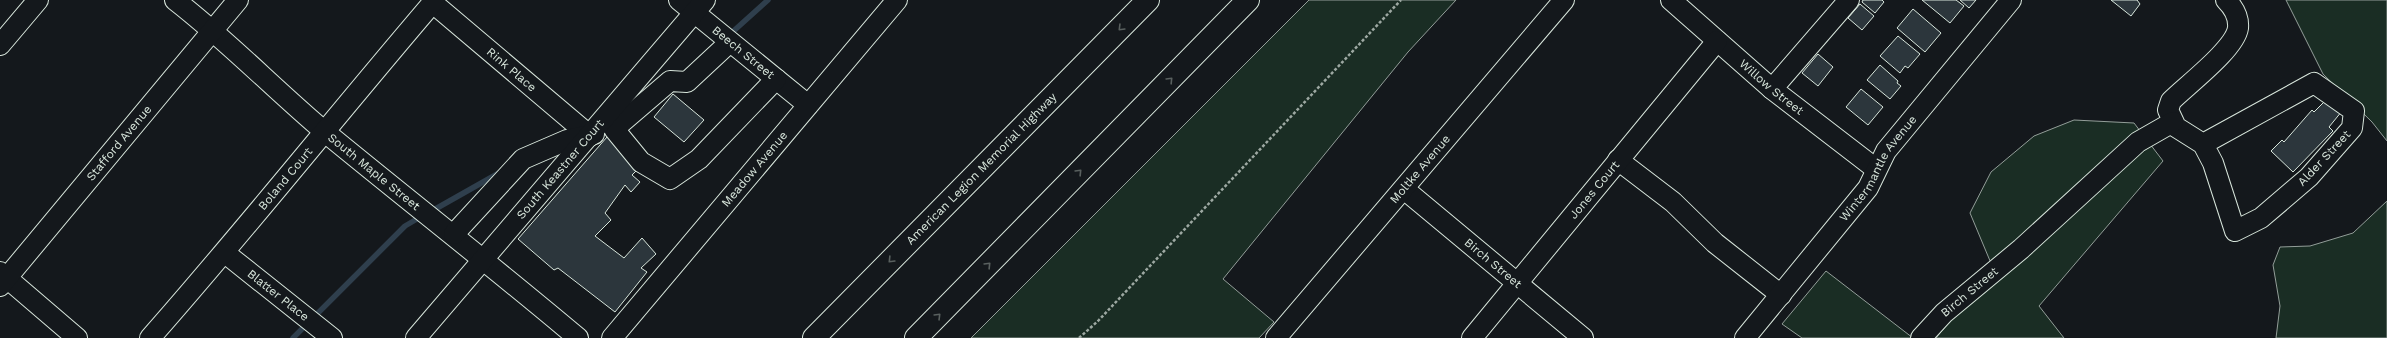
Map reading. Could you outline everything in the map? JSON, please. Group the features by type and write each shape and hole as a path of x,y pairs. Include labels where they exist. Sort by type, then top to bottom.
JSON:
{"highway":[{"name":"American Legion Memorial Highway","path":"814,338 1148,0"},
{"path":"916,338 1248,0"}],"street":[{"path":"0,45 38,0"},
{"name":"South Maple Street","path":"176,0 213,30 324,131 485,259 578,338"},
{"name":"Stafford Avenue","path":"2,279 238,0"},
{"name":"Beech Street","path":"679,0 700,7 730,42 808,105"},
{"name":"Meadow Avenue","path":"612,338 897,0"},
{"name":"Moltke Avenue","path":"1276,338 1564,0"},
{"path":"1772,89 1849,0"},
{"name":"Wintermantle Avenue","path":"1745,338 1782,295 1868,188 1886,151 2011,0"},
{"path":"2203,144 2186,136 2173,122 2168,110 2171,101 2232,42 2238,29 2236,15 2226,0"},
{"name":"Boland Court","path":"150,338 226,253 324,131 434,1"},
{"name":"Rink Place","path":"434,1 590,136"},
{"name":"Willow Street","path":"1676,2 1717,41 1772,89 1876,169"},
{"name":"South Keastner Court","path":"416,338 700,7"},
{"name":"Jones Court","path":"1472,338 1717,41"},
{"path":"454,234 523,159 567,140 590,136 614,129 670,81 687,82 730,42"},
{"path":"614,129 641,162 670,179 699,159 776,79"},
{"name":"Alder Street","path":"2314,83 2354,111 2352,128 2309,177 2261,218 2235,232 2213,163 2203,144 2314,83"},
{"name":"Birch Street","path":"1921,338 1944,313 2021,249 2138,142 2173,122"},
{"path":"1618,160 1673,202 1715,243 1782,295"},
{"name":"Birch Street","path":"1404,189 1583,338"},
{"name":"Blatter Place","path":"226,253 332,338"},
{"path":"2,279 77,338"}],"path":[{"path":"1079,338 1098,321 1401,0"}],"green space":[{"path":"1309,0 1456,0 1408,52 1223,279 1274,322 1259,338 971,338"},
{"path":"2286,0 2387,0 2387,141 2372,122 2323,74"},
{"path":"2074,120 2134,123 2163,161 2039,306 2064,338 1936,338 1993,268 1970,213 1991,172 2034,136"},
{"path":"2387,201 2387,338 2276,338 2280,306 2273,265 2280,247 2310,246 2353,233"},
{"path":"1826,271 1913,338 1802,338 1782,324"}],"building":[{"path":"1863,0 1882,0 1884,2 1875,13 1862,2"},
{"path":"1922,0 1956,0 1964,6 1950,23"},
{"path":"1960,0 1976,0 1969,8"},
{"path":"2111,0 2137,0 2140,4 2131,16"},
{"path":"1860,4 1874,16 1862,30 1848,18"},
{"path":"1913,9 1941,33 1925,52 1897,28"},
{"path":"1898,36 1920,54 1908,68 1905,66 1900,73 1880,56"},
{"path":"1818,54 1833,67 1818,86 1802,73"},
{"path":"1880,65 1898,81 1897,83 1901,86 1890,99 1867,80"},
{"path":"1861,89 1883,107 1868,125 1846,107"},
{"path":"673,94 704,120 684,142 654,117"},
{"path":"2328,98 2342,111 2329,127 2333,131 2293,172 2271,151 2282,140 2284,142 2312,110 2314,112"},
{"path":"607,137 640,167 632,175 640,182 631,192 625,185 605,213 611,220 595,236 624,258 642,238 656,254 641,268 647,272 615,312 558,268 554,270 518,239"}],"waterway":[{"path":"728,36 768,0"},
{"path":"430,212 499,173"},
{"path":"293,338 405,226 422,216"}]}
